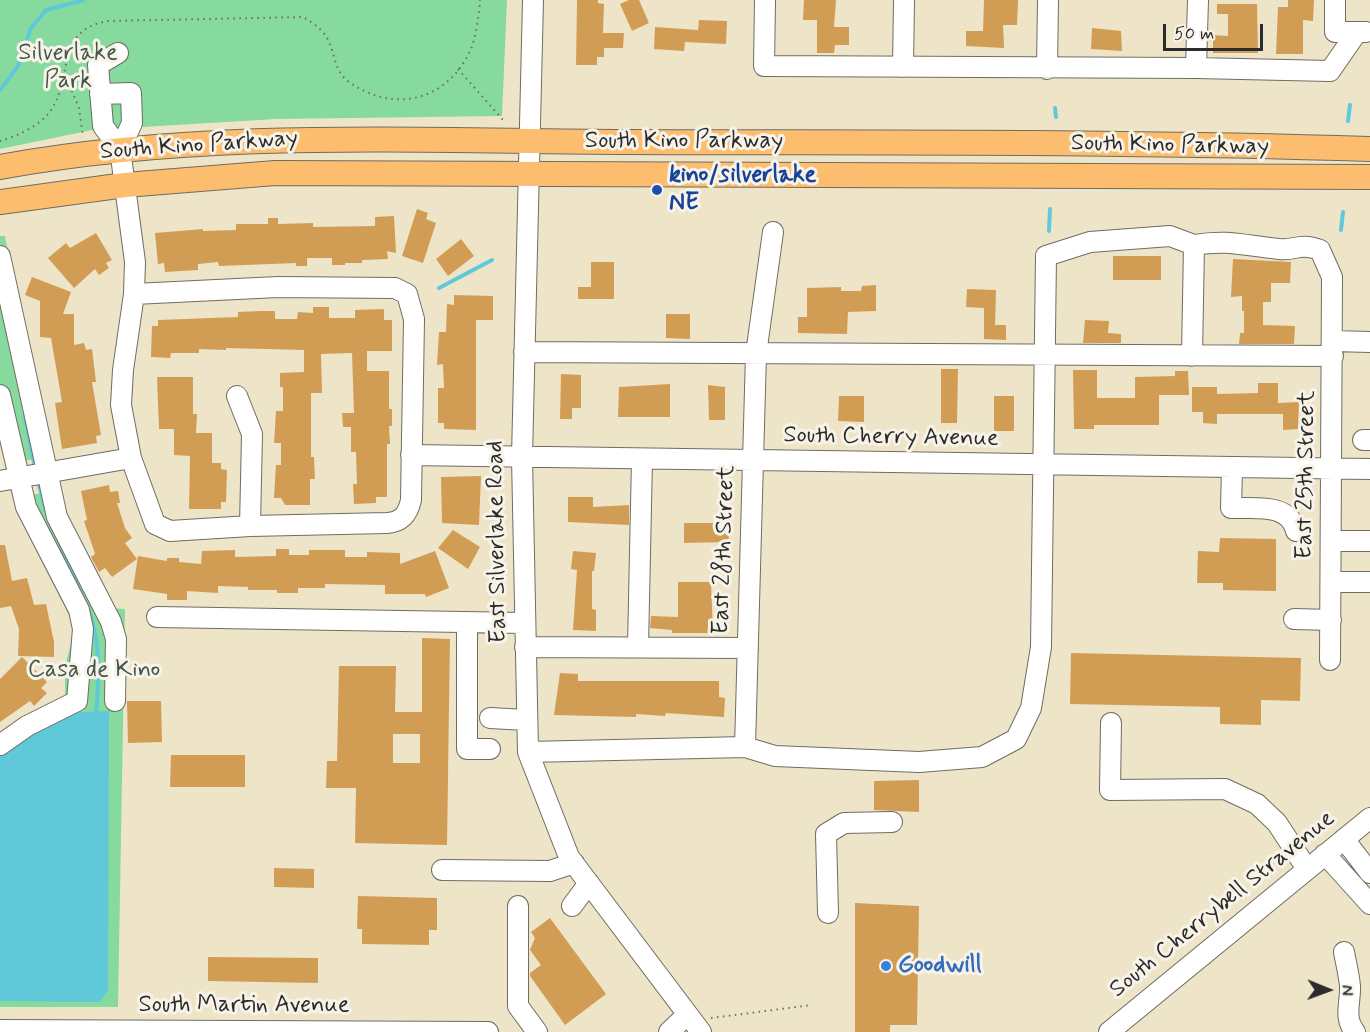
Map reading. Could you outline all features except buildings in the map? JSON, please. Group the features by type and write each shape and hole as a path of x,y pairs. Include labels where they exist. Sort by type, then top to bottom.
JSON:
{"main road":[{"name":"South Kino Parkway","path":"0,167 120,149 380,137 528,141 1370,149"},
{"path":"1234,146 1370,142"},
{"name":"South Kino Parkway","path":"0,202 125,185 275,173 1058,178 1370,177"},
{"path":"1290,177 1370,185"}],"street":[{"name":"East Silverlake Road","path":"533,0 527,174 522,457 528,752 574,863 687,1015 706,1025"},
{"path":"765,0 764,66 1196,68 1330,71 1364,32"},
{"path":"903,67 904,0"},
{"path":"1047,69 1048,0"},
{"path":"1196,68 1197,0"},
{"path":"1335,0 1335,32 1364,32"},
{"path":"118,53 98,65 103,126 120,149 135,262 134,294 122,320 121,405 131,458 155,524 170,531 250,526 387,523 411,517 414,318 411,295 395,288 302,287 134,294"},
{"path":"100,94 131,93 132,123 120,149"},
{"name":"East 28th Street","path":"745,747 756,354 773,232"},
{"path":"528,752 745,747 775,756 919,762 982,757 1016,739 1031,708 1041,647 1046,256 1090,243 1170,236 1194,245 1192,356"},
{"name":"East 25th Street","path":"1194,245 1220,240 1282,250 1304,244 1320,250 1332,277 1334,290 1330,660"},
{"path":"0,256 57,517 111,622 116,639 116,700"},
{"path":"524,352 1192,356 1333,349 1370,342"},
{"path":"0,395 9,479 79,610 83,629 77,701 37,721 0,745"},
{"path":"237,396 252,434 250,526"},
{"name":"South Cherry Avenue","path":"411,455 1370,469"},
{"path":"9,479 131,458"},
{"path":"639,647 642,459"},
{"path":"1232,468 1231,508 1276,510 1291,520 1296,531"},
{"path":"1331,541 1370,541"},
{"path":"1370,548 1370,555"},
{"path":"1331,582 1370,582"},
{"path":"157,617 524,623"},
{"path":"1294,619 1331,620"},
{"path":"467,622 466,749 490,749"},
{"path":"525,647 748,648"},
{"path":"490,718 526,720"},
{"path":"1111,723 1110,790 1225,789 1257,804 1277,823 1307,869"},
{"name":"South Cherrybell Stravenue","path":"1109,1032 1370,818"},
{"path":"828,912 826,834 844,823 892,822"},
{"path":"1344,839 1370,873"},
{"path":"1325,854 1370,904"},
{"path":"442,870 550,872 574,863"},
{"path":"572,906 589,883"},
{"path":"518,906 518,1006 537,1032"},
{"path":"1344,952 1350,987 1348,1006 1351,1030"},
{"path":"669,1032 687,1015"},
{"name":"South Martin Avenue","path":"0,1030 488,1032"}],"path":[{"path":"0,141 38,123 53,108 65,74 66,57 76,37 93,23 303,17 315,24 327,39 338,71 349,82 377,96 406,100 430,94 458,69 471,49 480,0"},
{"path":"458,69 503,120"},
{"path":"65,74 80,108 83,138"},
{"path":"706,1025 812,1005"}],"green space":[{"name":"Silverlake Park","path":"0,0 507,0 502,116 276,119 92,130 0,149"},
{"path":"0,236 5,236 48,457 10,463 0,417"},
{"name":"Casa de Kino","path":"55,492 109,608 125,609 118,1007 0,1007 0,753 65,702 65,667 75,627 22,523 16,496"}],"water":[{"path":"109,711 108,990 100,1002 0,1001 0,755 66,713"}],"waterway":[{"path":"0,90 18,66 31,28 46,10 84,0"},
{"path":"1348,121 1350,105"},
{"path":"1055,108 1056,117"},
{"path":"1049,231 1050,209"},
{"path":"1341,230 1343,212"},
{"path":"439,288 492,260"},
{"path":"25,417 34,463"},
{"path":"39,485 46,511"},
{"path":"60,543 81,594"},
{"path":"88,609 97,647 96,714"}],"place":[{"name":"kino/silverlake NE","path":"657,190"},
{"name":"Goodwill","path":"886,966"}]}
